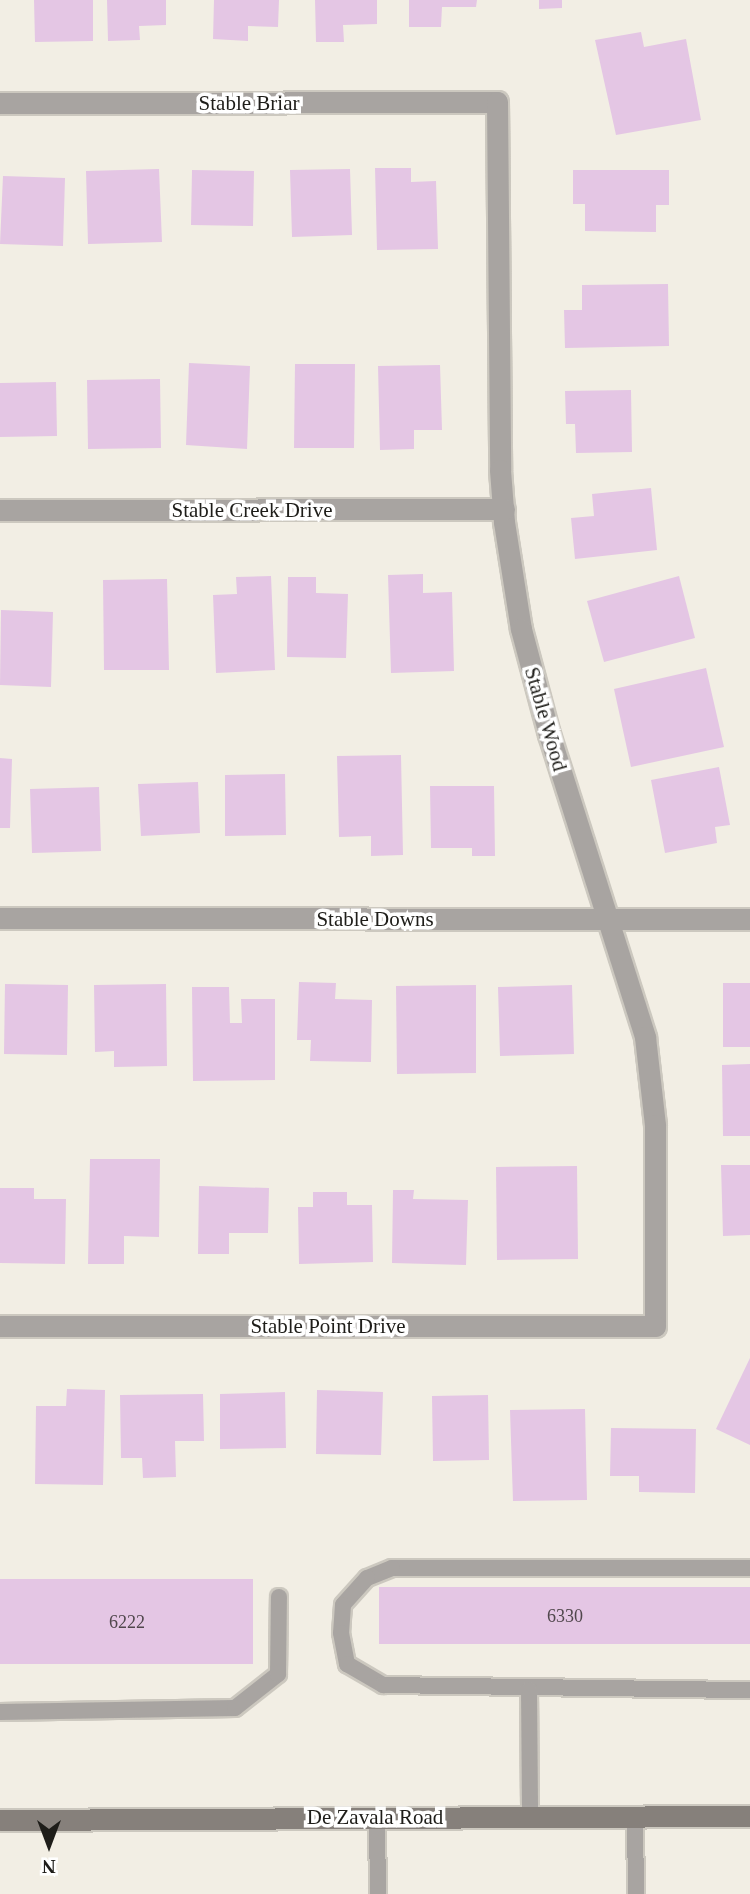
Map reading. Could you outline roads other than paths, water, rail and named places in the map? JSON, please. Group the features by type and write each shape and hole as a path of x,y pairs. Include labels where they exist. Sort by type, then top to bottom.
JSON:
{"main road":[{"name":"De Zavala Road","path":"0,1821 750,1816"}],"street":[{"name":"Stable Briar","path":"0,103 498,102"},
{"name":"Stable Wood","path":"498,102 504,509 521,629 608,920 633,988 652,1081 655,1326"},
{"name":"Stable Creek Drive","path":"0,510 504,509"},
{"name":"Stable Downs","path":"0,918 750,919"},
{"name":"Stable Point Drive","path":"0,1326 655,1326"}],"lane":[{"path":"750,1568 393,1568 367,1578 343,1605 341,1633 347,1664 383,1685 529,1690 750,1690"},
{"path":"0,1712 235,1708 278,1674 279,1597"},
{"path":"529,1690 530,1817"},
{"path":"635,1816 636,1894"},
{"path":"377,1817 378,1894"}]}
